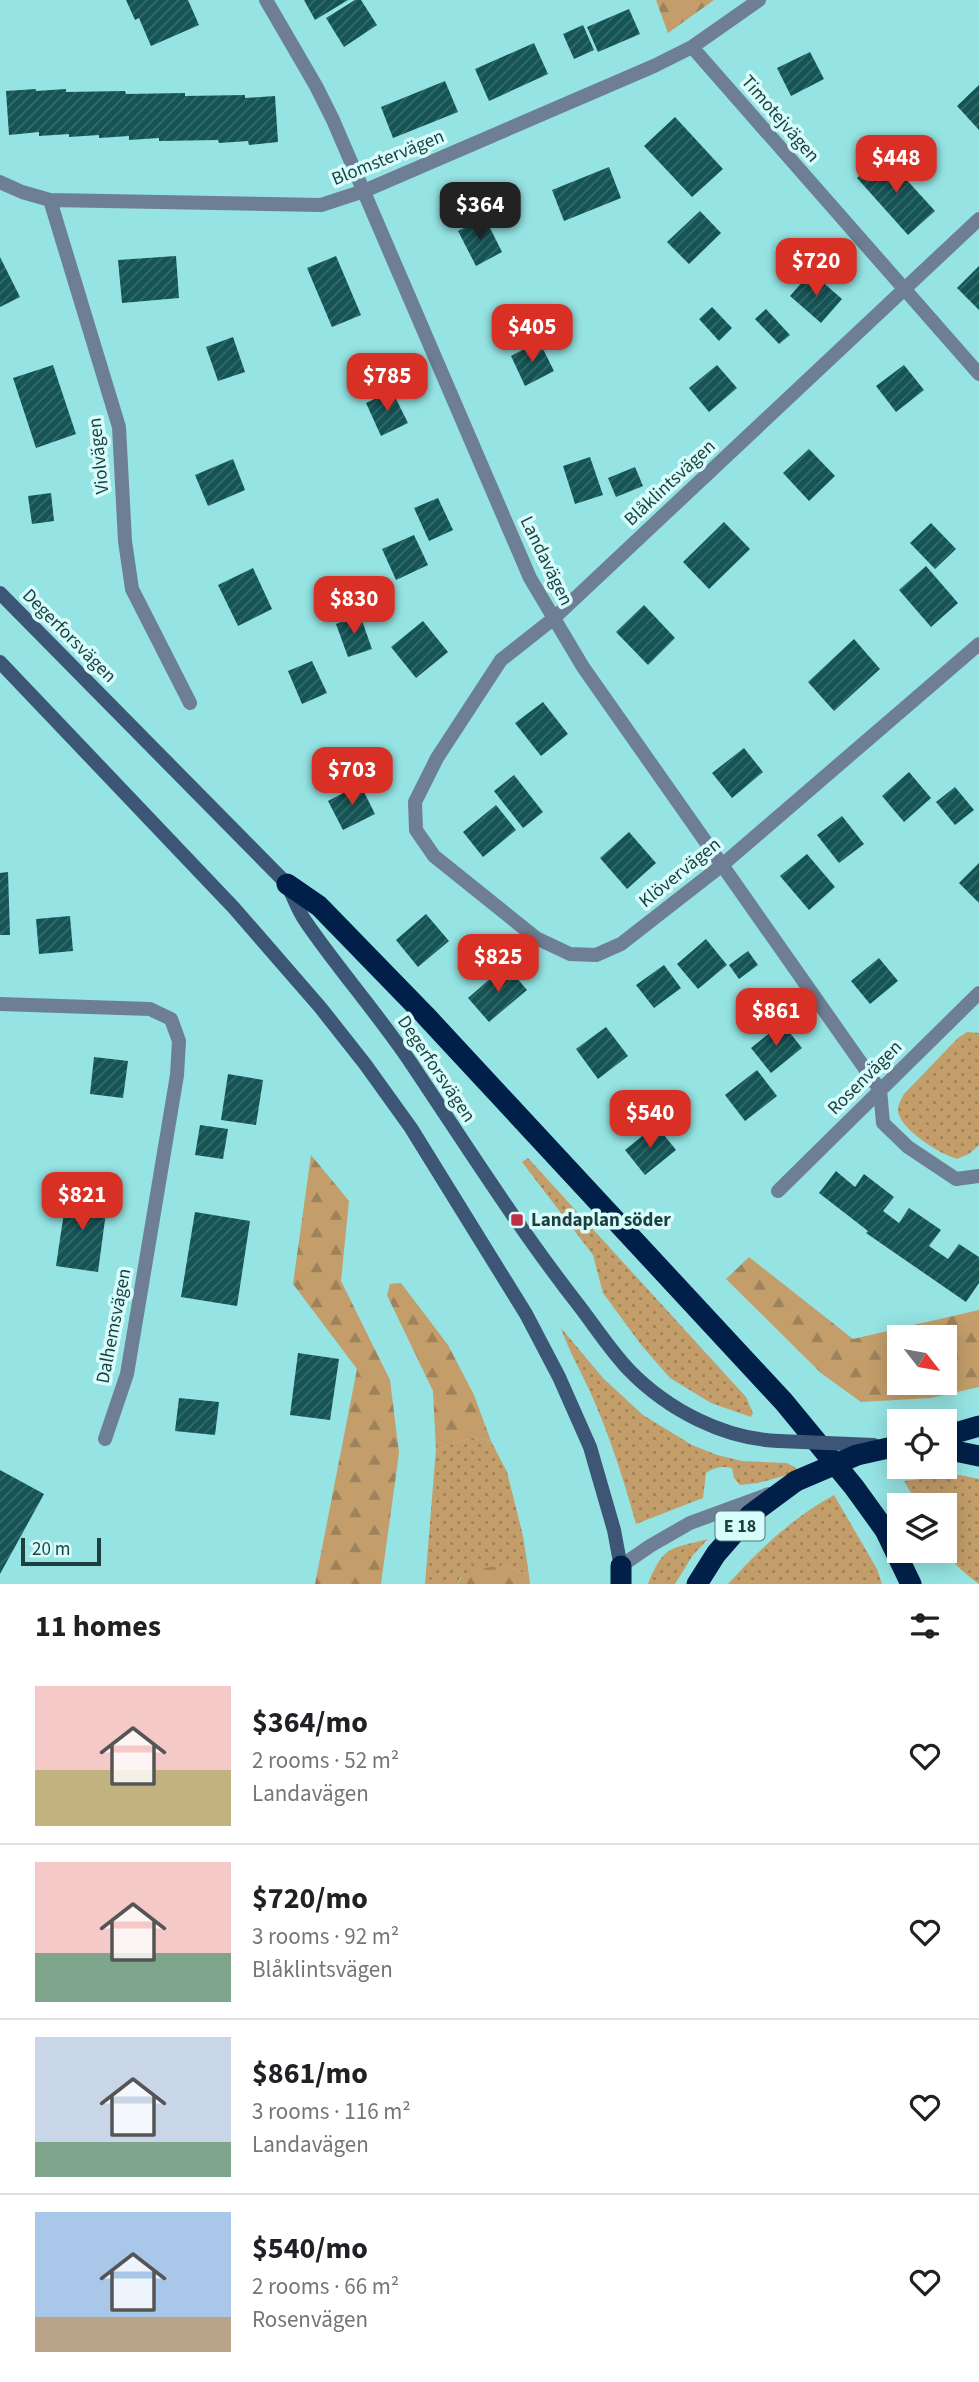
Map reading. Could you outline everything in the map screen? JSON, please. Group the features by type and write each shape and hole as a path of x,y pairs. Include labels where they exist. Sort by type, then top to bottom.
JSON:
{"highway":[{"path":"287,884 319,906 425,1015 784,1402 885,1530 911,1584"},
{"path":"957,1432 979,1426"},
{"name":"E 18","path":"698,1584 716,1554 750,1515 793,1484 857,1455 887,1448"},
{"path":"957,1451 979,1456"}],"main road":[{"name":"Degerforsvägen","path":"0,593 287,884 305,920 410,1061 477,1164 557,1278 629,1370 658,1395 690,1416 719,1430 754,1440 887,1446"},
{"path":"0,662 234,908 320,1007 411,1128 526,1314 559,1377 590,1447 614,1530 622,1578"}],"street":[{"name":"Landavägen","path":"266,0 316,86 364,191 530,578 553,619 583,667 721,866 880,1090"},
{"name":"Blomstervägen","path":"0,182 50,200 321,205 364,191 692,47 759,0"},
{"name":"Timotejvägen","path":"692,47 979,374"},
{"name":"Violvägen","path":"50,200 119,427 125,541 132,589 190,703"},
{"name":"Blåklintsvägen","path":"417,798 437,758 501,660 553,619 979,219"},
{"name":"Klövervägen","path":"417,798 416,830 434,856 536,938 570,954 596,955 621,944 721,866 979,644"},
{"name":"Rosenvägen","path":"778,1191 977,999"},
{"name":"Dalhemsvägen","path":"0,1004 150,1009 172,1019 179,1041 177,1076 127,1374 105,1439"},
{"path":"880,1090 883,1123 908,1147 956,1179 979,1176"},
{"path":"622,1578 650,1546 690,1523 793,1484"}],"green space":[{"path":"656,0 714,0 668,33"},
{"path":"967,1032 979,1033 979,1145 969,1154 957,1159 916,1135 903,1122 898,1109 904,1094"},
{"path":"311,1155 349,1201 341,1281 390,1380 399,1453 381,1584 315,1584 357,1369 293,1284"},
{"path":"528,1158 746,1397 753,1413 751,1417 711,1403 670,1378 642,1346 603,1293 593,1255 522,1162"},
{"path":"749,1257 853,1339 887,1331 887,1395 944,1395 861,1402 821,1373 726,1279"},
{"path":"401,1283 448,1345 474,1395 491,1441 475,1437 436,1449 433,1391 387,1295 390,1284"},
{"path":"979,1310 979,1387 957,1392 957,1325 914,1325"},
{"path":"561,1328 603,1378 643,1415 692,1445 742,1461 787,1463 801,1471 740,1485 734,1478 732,1468 716,1468 706,1473 703,1498 636,1524 605,1427"},
{"path":"475,1437 491,1441 507,1472 523,1536 529,1575 504,1565 460,1578 457,1584 425,1584 436,1449"},
{"path":"957,1475 979,1479 979,1584 955,1563 957,1563 957,1493 911,1493 904,1481 957,1479"},
{"path":"834,1495 877,1569 882,1584 728,1584 777,1535"},
{"path":"708,1539 693,1555 675,1584 648,1584 664,1555 677,1547"},
{"path":"504,1565 529,1575 530,1584 457,1584 471,1572"}],"building":[{"path":"126,0 188,0 199,25 151,46 139,18 135,20"},
{"path":"304,0 348,0 315,20"},
{"path":"355,0 361,0 377,25 344,47 326,18"},
{"path":"629,9 640,34 598,52 587,27"},
{"path":"583,25 594,50 574,59 563,34"},
{"path":"534,43 548,74 489,101 475,69"},
{"path":"810,52 824,79 791,96 777,68"},
{"path":"445,81 458,112 393,138 381,107"},
{"path":"979,85 979,130 957,106"},
{"path":"66,89 66,92 125,91 126,94 185,93 185,96 245,95 245,98 275,96 278,142 249,145 248,141 159,141 159,138 129,140 129,136 39,136 39,132 9,135 6,91"},
{"path":"675,117 723,169 692,197 644,146"},
{"path":"883,154 935,211 908,235 857,178"},
{"path":"609,167 621,198 564,221 552,190"},
{"path":"700,211 721,233 689,264 667,242"},
{"path":"485,218 502,252 476,266 458,231"},
{"path":"176,256 179,298 122,303 118,260"},
{"path":"336,256 361,315 332,327 307,268"},
{"path":"0,257 20,297 0,307"},
{"path":"979,266 979,310 957,288"},
{"path":"811,272 842,299 821,323 790,296"},
{"path":"712,307 732,328 719,341 699,319"},
{"path":"766,309 790,335 779,344 755,319"},
{"path":"233,337 245,372 218,381 206,347"},
{"path":"539,341 554,371 525,386 511,356"},
{"path":"53,365 76,434 36,448 13,378"},
{"path":"717,365 737,388 709,412 689,388"},
{"path":"904,365 924,390 896,412 876,386"},
{"path":"392,391 408,423 381,436 366,403"},
{"path":"809,449 835,476 809,501 783,473"},
{"path":"590,457 603,495 575,504 563,466"},
{"path":"233,459 245,490 208,506 195,475"},
{"path":"635,467 643,486 616,497 608,478"},
{"path":"51,493 54,521 32,524 28,496"},
{"path":"438,498 453,530 429,541 414,508"},
{"path":"724,522 750,549 709,589 683,562"},
{"path":"931,523 956,549 935,569 910,543"},
{"path":"414,535 428,565 396,580 382,549"},
{"path":"926,566 958,603 931,627 899,590"},
{"path":"253,568 272,609 238,626 218,585"},
{"path":"644,605 675,638 648,665 616,632"},
{"path":"360,615 372,649 348,657 336,624"},
{"path":"423,621 448,652 416,678 391,647"},
{"path":"854,639 880,669 834,711 808,682"},
{"path":"312,661 327,693 302,704 288,671"},
{"path":"543,702 568,734 541,756 515,723"},
{"path":"744,748 763,772 732,798 712,773"},
{"path":"909,772 931,798 904,822 882,796"},
{"path":"514,775 543,812 523,828 494,791"},
{"path":"360,784 375,814 343,830 328,801"},
{"path":"955,787 974,810 955,825 936,802"},
{"path":"496,805 516,830 483,857 463,832"},
{"path":"842,816 864,844 839,863 817,835"},
{"path":"629,832 656,863 627,889 600,858"},
{"path":"807,854 835,887 809,910 780,876"},
{"path":"979,863 979,903 959,883"},
{"path":"8,872 10,935 0,935 0,873"},
{"path":"426,914 449,941 418,967 396,940"},
{"path":"70,916 73,951 39,954 36,919"},
{"path":"706,939 727,965 698,989 677,964"},
{"path":"748,951 758,965 739,979 729,965"},
{"path":"879,958 898,981 870,1004 851,981"},
{"path":"506,965 527,990 489,1022 468,998"},
{"path":"664,965 681,988 654,1008 636,985"},
{"path":"782,1023 802,1048 771,1073 751,1048"},
{"path":"606,1027 628,1056 598,1079 576,1049"},
{"path":"94,1057 128,1061 123,1098 90,1094"},
{"path":"757,1070 777,1096 745,1121 725,1095"},
{"path":"228,1074 263,1080 256,1125 221,1120"},
{"path":"200,1125 228,1129 223,1159 195,1155"},
{"path":"656,1125 676,1150 645,1175 625,1150"},
{"path":"836,1171 855,1187 864,1174 894,1197 883,1211 899,1223 909,1208 941,1230 929,1246 948,1259 959,1244 979,1257 979,1283 966,1302 866,1233 868,1231 819,1193"},
{"path":"67,1192 108,1197 98,1272 56,1266"},
{"path":"195,1212 250,1221 237,1306 181,1297"},
{"path":"298,1353 339,1359 330,1420 290,1415"},
{"path":"179,1398 219,1402 215,1435 175,1431"},
{"path":"0,1470 44,1494 0,1574"}],"place":[{"name":"Landaplan söder","path":"517,1220"}]}
